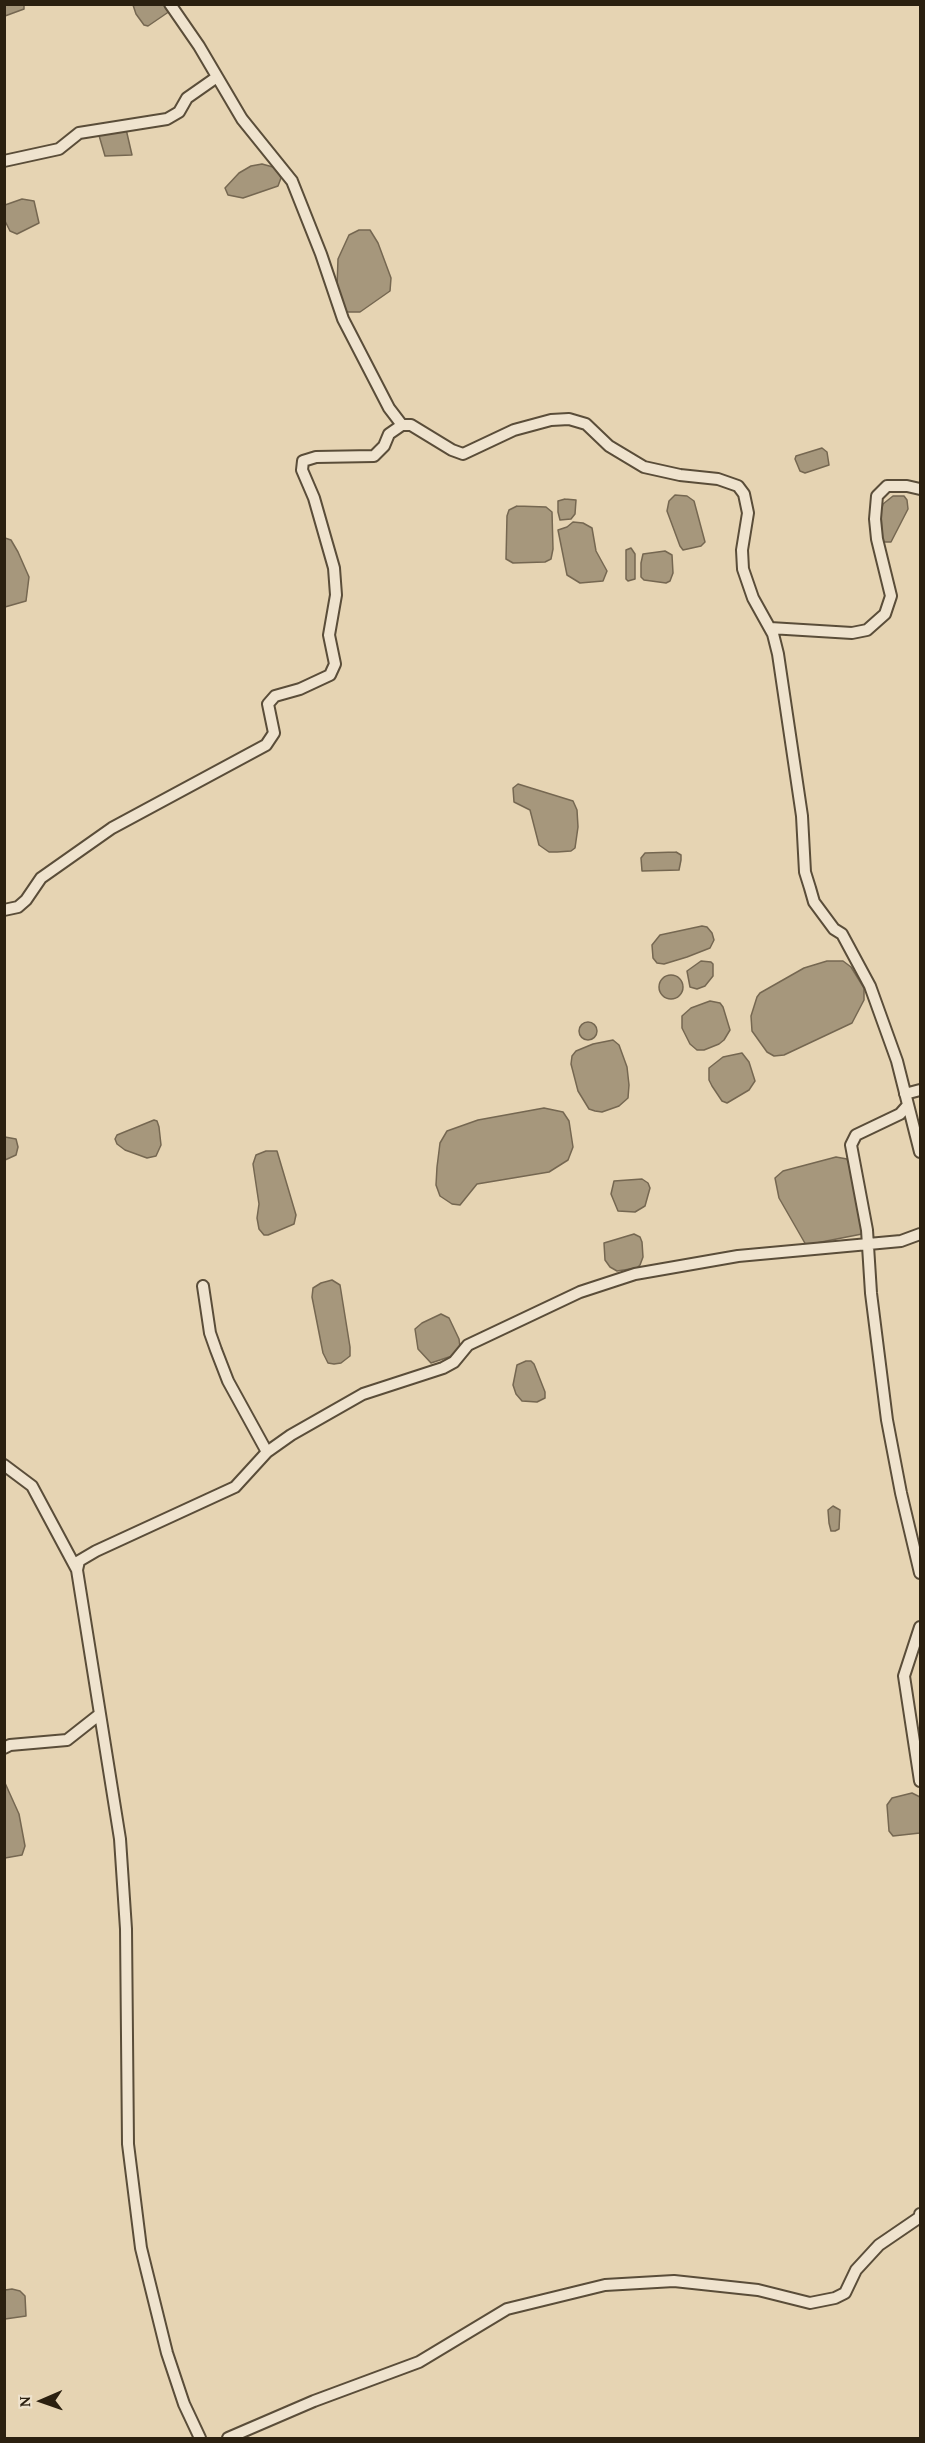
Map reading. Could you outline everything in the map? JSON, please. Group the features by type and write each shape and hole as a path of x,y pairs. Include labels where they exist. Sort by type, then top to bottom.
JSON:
{"street":[{"path":"170,4 242,119 292,181 318,244 343,319 389,408 402,425"},
{"path":"4,161 59,149 79,133 167,118 179,112 187,98 217,77"},
{"path":"4,910 18,908 41,878 112,828 266,745 273,734 268,704 275,696 300,689 330,675 335,664 329,635 336,595 334,568 302,464 306,459 374,456 384,446 389,434 402,425 411,425 462,454 514,430 551,420 569,418 586,424 609,446 652,470 718,479 738,486 748,504 747,530 742,550 743,569 753,598 773,634 783,679 802,816 805,872 814,902 829,923 842,934 870,987 897,1061 921,1152"},
{"path":"770,628 852,633 867,630 885,614 891,596 875,519 877,496 887,486 908,486 921,489"},
{"path":"921,1090 906,1100 900,1114 856,1135 851,1145 868,1244 871,1293 887,1420 901,1493 921,1573"},
{"path":"200,2439 183,2404 167,2353 141,2248 128,2145 124,1891 117,1814 78,1570 79,1561 235,1487 267,1452 291,1435 363,1394 442,1368 454,1362 468,1345 580,1292 635,1274 738,1256 901,1241 921,1234"},
{"path":"203,1286 210,1333 216,1350 228,1381 267,1452"},
{"path":"4,1465 32,1486 78,1570"},
{"path":"921,1627 904,1676 921,1781"},
{"path":"4,1748 10,1744 67,1740 100,1714"},
{"path":"228,2439 314,2401 419,2362 507,2309 596,2287 674,2280 758,2290 810,2303 835,2298 845,2293 856,2270 879,2245 920,2217 921,2214"}],"shaded area":[{"path":"4,5 24,5 24,9 5,16"},
{"path":"133,5 166,5 170,11 148,26 144,25 136,14"},
{"path":"126,129 132,155 105,156 98,132"},
{"path":"262,164 273,167 279,173 281,178 278,186 243,198 228,195 225,188 239,173 251,166"},
{"path":"22,199 34,201 39,223 17,234 10,231 5,221 5,205"},
{"path":"359,230 370,230 378,243 391,278 390,291 360,312 347,312 341,303 337,287 338,259 349,235"},
{"path":"822,448 827,452 829,465 805,473 800,471 796,456"},
{"path":"675,495 687,496 694,501 705,542 701,546 683,550 680,546 667,511 669,501"},
{"path":"893,496 904,496 908,509 891,542 885,542 882,540 881,511 883,504"},
{"path":"576,500 575,514 571,519 560,520 558,501"},
{"path":"517,506 546,507 552,512 551,559 545,562 513,563 506,559 507,516 509,510"},
{"path":"573,522 583,523 592,528 596,551 607,571 603,581 580,583 567,575 558,530"},
{"path":"5,538 11,540 29,577 26,601 5,607"},
{"path":"631,548 635,554 635,579 628,581 626,579 626,550"},
{"path":"665,551 672,555 673,573 670,581 666,583 644,580 641,577 643,554"},
{"path":"518,784 573,801 577,810 578,827 575,848 571,851 549,852 539,845 530,810 514,802 513,788"},
{"path":"676,852 681,855 679,870 642,871 641,858 645,853"},
{"path":"702,926 707,927 712,933 714,940 710,948 664,964 657,963 653,958 652,945 660,935"},
{"path":"701,961 713,964 713,976 705,986 697,989 690,987 687,971"},
{"path":"827,961 843,961 851,967 864,988 864,1000 852,1023 784,1055 774,1056 767,1052 752,1031 751,1016 757,997 760,993 804,968"},
{"path":"671,975 680,978 683,987 680,996 671,999 662,996 659,987 662,978"},
{"path":"710,1001 720,1003 723,1007 730,1030 719,1044 704,1050 697,1050 690,1044 682,1028 682,1016 691,1008"},
{"path":"588,1022 594,1025 597,1031 594,1037 588,1040 582,1037 579,1031 582,1025"},
{"path":"613,1040 619,1045 627,1067 628,1098 619,1106 602,1112 595,1111 589,1109 578,1091 571,1064 572,1056 576,1051 593,1044"},
{"path":"742,1053 749,1062 755,1081 749,1090 727,1103 722,1101 712,1086 709,1080 709,1068 723,1057"},
{"path":"544,1108 563,1112 569,1121 573,1147 568,1160 549,1172 477,1184 460,1205 452,1204 440,1196 436,1185 437,1167 440,1143 447,1131 478,1120"},
{"path":"154,1120 157,1121 159,1127 161,1145 156,1156 147,1158 125,1150 117,1144 115,1139 117,1135"},
{"path":"5,1137 16,1139 18,1147 16,1155 5,1160"},
{"path":"266,1151 277,1151 296,1215 294,1224 264,1235 259,1229 257,1218 259,1204 253,1164 256,1155"},
{"path":"836,1157 847,1159 850,1167 861,1210 862,1234 806,1245 779,1198 775,1178 783,1171"},
{"path":"642,1179 648,1183 650,1188 645,1206 635,1212 618,1211 611,1194 614,1181"},
{"path":"634,1234 640,1237 642,1242 643,1257 640,1265 637,1268 617,1271 610,1267 605,1260 604,1243"},
{"path":"332,1280 340,1285 350,1347 350,1356 341,1363 334,1364 328,1363 323,1353 312,1297 313,1288"},
{"path":"441,1314 449,1318 459,1339 460,1347 452,1356 431,1363 418,1349 415,1329"},
{"path":"526,1361 534,1364 545,1392 545,1398 537,1402 522,1401 513,1385 517,1365"},
{"path":"833,1506 840,1510 839,1529 831,1531 828,1510"},
{"path":"5,1783 19,1814 25,1846 22,1855 5,1858"},
{"path":"912,1793 920,1797 920,1833 893,1836 889,1831 887,1805 892,1798"},
{"path":"5,2290 20,2291 25,2296 26,2316 5,2319"}]}
